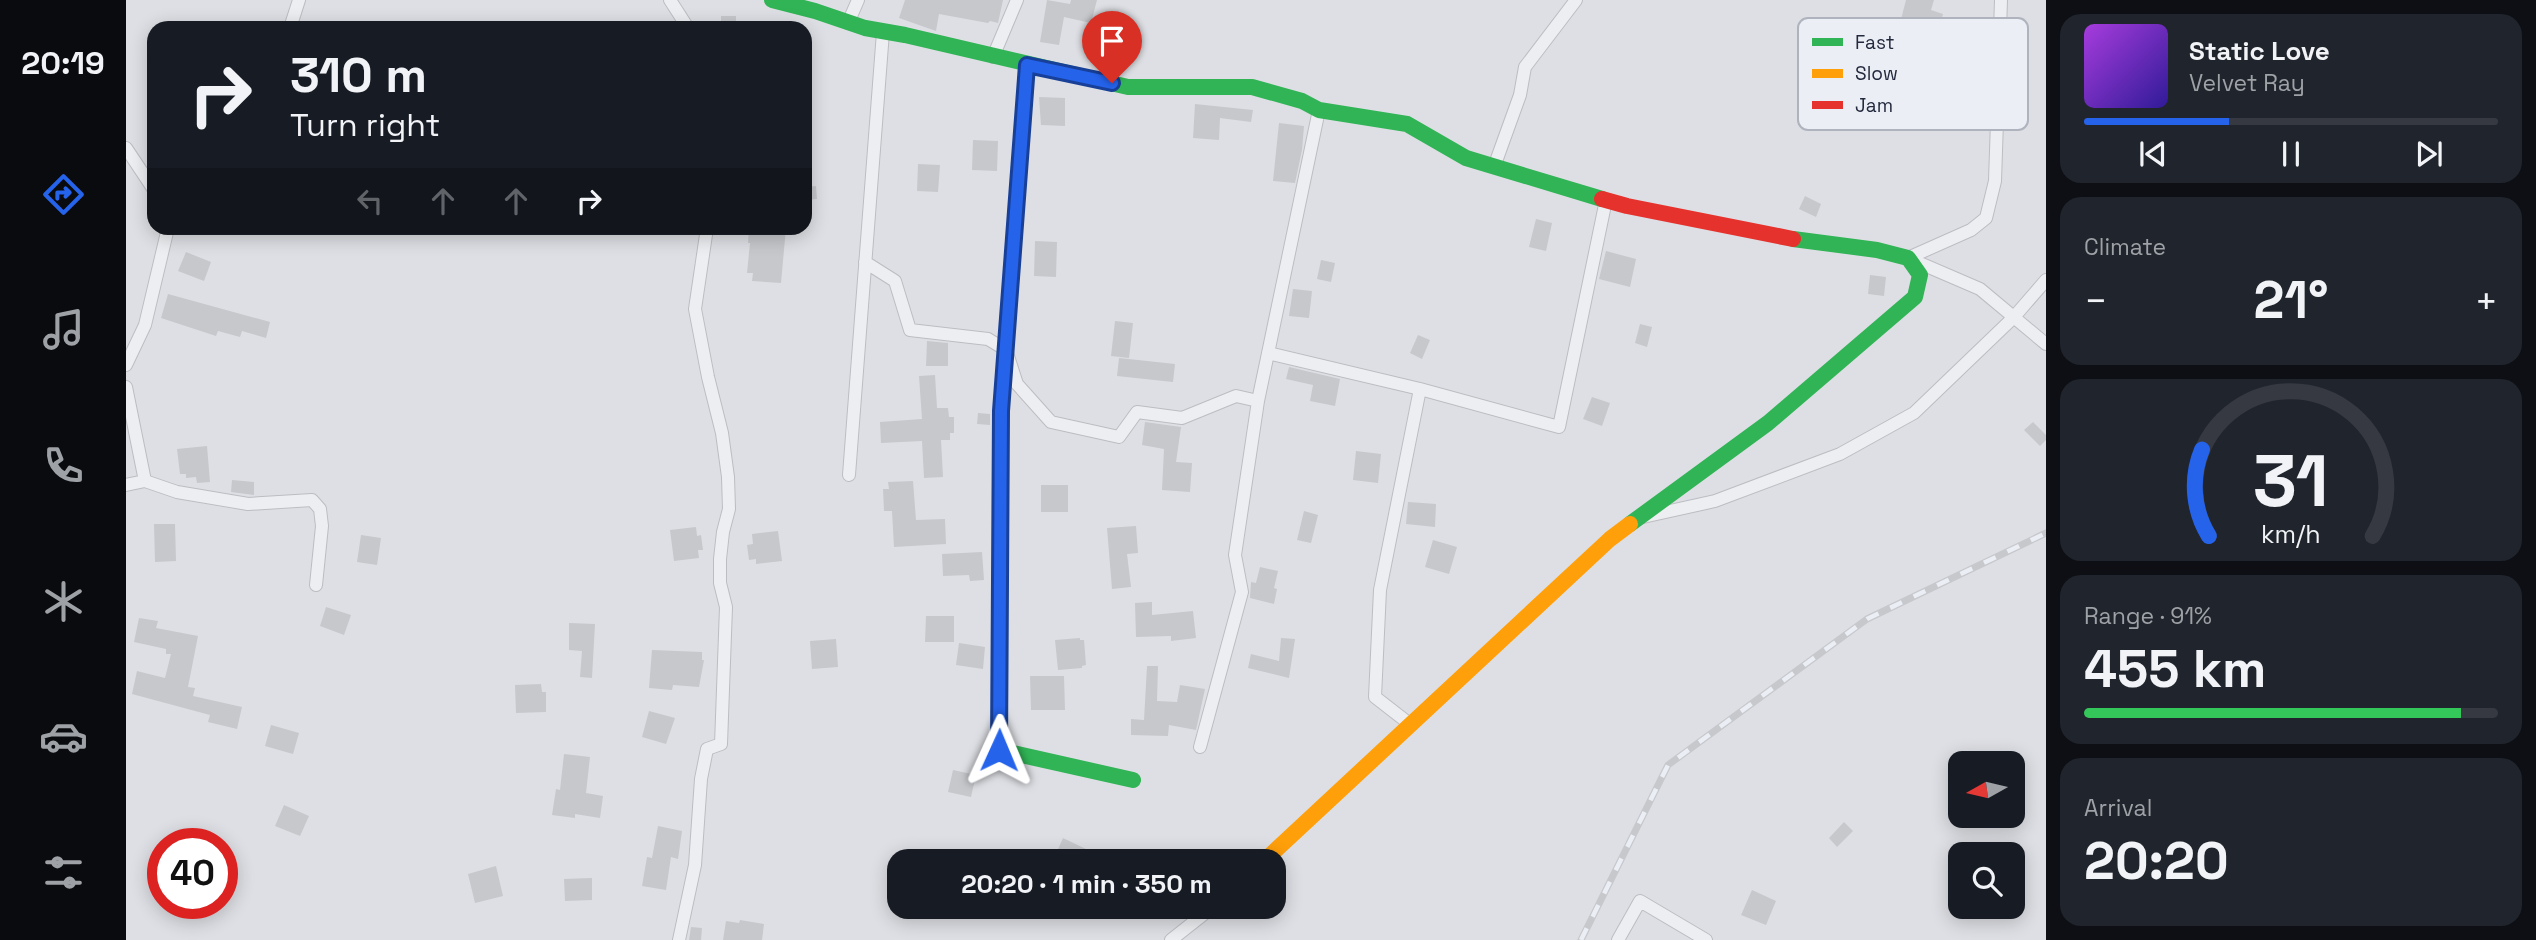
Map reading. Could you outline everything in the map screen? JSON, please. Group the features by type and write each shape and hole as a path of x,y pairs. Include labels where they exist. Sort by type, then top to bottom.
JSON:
{"street":[{"path":"292,21 299,0"},
{"path":"670,0 684,21"},
{"path":"772,0 883,32 1128,88 1252,87 1302,101 1319,110 1407,124 1466,158 1606,200 1770,236 1877,250 1908,258 1980,289 2046,344"},
{"path":"848,23 858,0"},
{"path":"993,57 1017,0"},
{"path":"1494,167 1520,95 1525,67 1576,0"},
{"path":"2000,18 2001,0"},
{"path":"849,475 883,32"},
{"path":"1027,65 1001,411 999,750 1133,780"},
{"path":"1200,747 1242,592 1235,555 1258,401 1319,110"},
{"path":"1908,258 1971,230 1986,218 1994,181 1996,130"},
{"path":"126,148 147,180"},
{"path":"1268,354 1420,389 1559,427 1606,200"},
{"path":"126,365 145,325 166,235"},
{"path":"679,940 695,865 701,779 707,749 720,744 726,607 720,583 720,559 729,509 728,477 722,433 695,309 706,235"},
{"path":"1277,849 1610,539 1768,423 1915,298 1920,275 1908,258"},
{"path":"865,262 895,281 910,330 988,339 1006,350 1017,384 1051,422 1119,436 1137,412 1182,418 1236,396 1258,401"},
{"path":"1639,518 1716,501 1840,454 1914,413 2014,317 2046,280"},
{"path":"126,387 145,481"},
{"path":"1411,725 1375,698 1380,590 1420,389"},
{"path":"126,485 145,481 177,492 248,504 312,500 320,509 322,526 316,585"},
{"path":"1618,940 1640,901 1706,940"},
{"path":"1171,940 1198,919"}],"building":[{"path":"905,0 1003,0 998,23 939,14 936,31 899,18"},
{"path":"1047,0 1070,4 1071,0 1097,0 1091,23 1064,17 1059,45 1040,42"},
{"path":"1906,0 1934,0 1931,10 1943,14 1942,18 1901,18"},
{"path":"721,16 736,16 736,21 721,21"},
{"path":"1039,97 1065,98 1065,126 1041,125"},
{"path":"1195,104 1253,110 1251,122 1220,118 1219,140 1193,138"},
{"path":"1279,123 1304,126 1295,183 1273,181"},
{"path":"973,140 998,141 997,171 972,170"},
{"path":"918,164 940,165 938,192 917,191"},
{"path":"812,186 816,186 817,199 812,199"},
{"path":"1805,196 1821,204 1816,217 1799,209"},
{"path":"1536,219 1552,223 1546,251 1529,247"},
{"path":"749,235 785,235 781,283 752,281 753,273 747,273"},
{"path":"1035,241 1057,242 1056,277 1034,276"},
{"path":"1606,251 1636,259 1630,287 1599,279"},
{"path":"186,252 211,262 204,281 178,271"},
{"path":"1321,260 1335,263 1331,282 1317,279"},
{"path":"1870,275 1886,277 1884,296 1868,294"},
{"path":"1293,289 1312,291 1309,318 1289,316"},
{"path":"168,294 270,322 266,338 242,331 240,337 218,331 216,336 161,318"},
{"path":"1115,321 1133,323 1129,358 1111,356"},
{"path":"1640,324 1652,327 1647,347 1635,343"},
{"path":"1418,335 1430,340 1422,359 1410,353"},
{"path":"927,341 948,343 948,366 926,366"},
{"path":"1119,358 1175,364 1173,382 1117,376"},
{"path":"1289,367 1340,379 1335,406 1310,401 1313,385 1286,379"},
{"path":"935,375 937,408 948,408 949,417 954,417 954,433 950,433 950,440 941,440 943,477 924,478 922,441 881,443 880,422 922,419 919,376"},
{"path":"1592,397 1610,403 1602,426 1583,419"},
{"path":"978,413 990,414 990,425 977,424"},
{"path":"1145,422 1181,427 1176,462 1192,463 1190,492 1162,490 1164,449 1142,445"},
{"path":"2033,422 2046,435 2046,440 2040,446 2024,430"},
{"path":"207,446 210,482 197,483 196,477 186,478 186,474 180,474 177,449"},
{"path":"1356,451 1381,454 1378,483 1353,480"},
{"path":"232,480 254,482 254,495 231,492"},
{"path":"913,481 916,520 945,519 946,544 894,547 892,511 884,511 883,489 889,489 888,482"},
{"path":"1041,485 1068,485 1068,512 1041,512"},
{"path":"1408,502 1436,504 1435,527 1406,524"},
{"path":"1304,511 1318,515 1311,543 1297,540"},
{"path":"154,524 175,524 176,561 155,562"},
{"path":"1136,526 1138,553 1127,554 1131,587 1112,589 1107,528"},
{"path":"696,527 697,536 701,535 703,550 698,550 699,558 674,561 670,530"},
{"path":"778,531 782,561 756,564 756,559 749,560 747,545 753,544 752,534"},
{"path":"361,535 381,538 377,565 357,562"},
{"path":"1433,540 1457,547 1449,574 1425,567"},
{"path":"982,552 984,580 970,581 969,575 943,576 942,554"},
{"path":"1260,567 1278,571 1274,604 1250,598 1251,582 1256,583"},
{"path":"1152,602 1152,615 1193,611 1196,638 1171,641 1171,636 1136,637 1135,603"},
{"path":"326,607 351,615 344,635 320,626"},
{"path":"926,616 954,616 954,642 925,642"},
{"path":"139,618 158,621 156,628 198,636 188,687 195,688 193,696 242,707 237,729 208,722 210,715 132,694 137,671 165,678 171,654 166,654 166,649 134,642"},
{"path":"569,623 595,624 592,678 580,677 582,651 569,650"},
{"path":"1281,638 1295,639 1289,678 1248,668 1251,654 1279,661"},
{"path":"836,639 838,667 812,669 810,641"},
{"path":"1055,640 1084,640 1086,665 1082,668 1058,670"},
{"path":"959,643 985,647 983,669 956,665"},
{"path":"652,650 702,652 704,660 699,687 673,685 672,690 649,688"},
{"path":"1147,666 1158,666 1157,701 1177,702 1180,685 1205,689 1196,730 1169,725 1168,736 1131,735 1131,719 1144,720"},
{"path":"1030,676 1064,676 1065,710 1031,710"},
{"path":"541,684 542,692 546,692 546,712 516,713 515,685"},
{"path":"649,711 675,718 666,744 642,737"},
{"path":"271,725 299,733 293,754 265,746"},
{"path":"564,754 590,757 586,793 603,796 600,818 575,814 575,818 552,815 556,789 560,790"},
{"path":"953,770 976,775 971,797 948,792"},
{"path":"284,805 309,816 300,836 275,826"},
{"path":"1844,822 1853,831 1837,847 1829,838"},
{"path":"658,826 682,831 678,859 671,857 666,890 642,886 647,857 652,858"},
{"path":"1063,838 1086,849 1058,849"},
{"path":"496,866 503,896 475,903 468,874"},
{"path":"592,878 592,900 565,901 564,879"},
{"path":"1752,890 1776,901 1766,925 1741,915"},
{"path":"740,920 764,924 762,940 723,940 726,921 739,923"},
{"path":"691,927 702,928 701,940 689,940"}],"railway":[{"path":"1581,940 1668,765 1867,619 2046,533"}],"traffic: fast":[{"path":"772,0 865,28 1128,87 1252,87 1302,101 1319,110 1407,124 1466,158 1602,199"},
{"path":"1630,524 1768,423 1915,297 1920,275 1908,258 1877,250 1793,239"},
{"path":"1001,473 999,750 1133,780"}],"traffic: slow":[{"path":"1001,473 1001,411 1027,65"},
{"path":"1277,849 1610,539 1630,524"}],"traffic: jam":[{"path":"1602,199 1793,239"}],"route":[{"path":"999,750 1001,411 1027,65 1112,83"}]}
